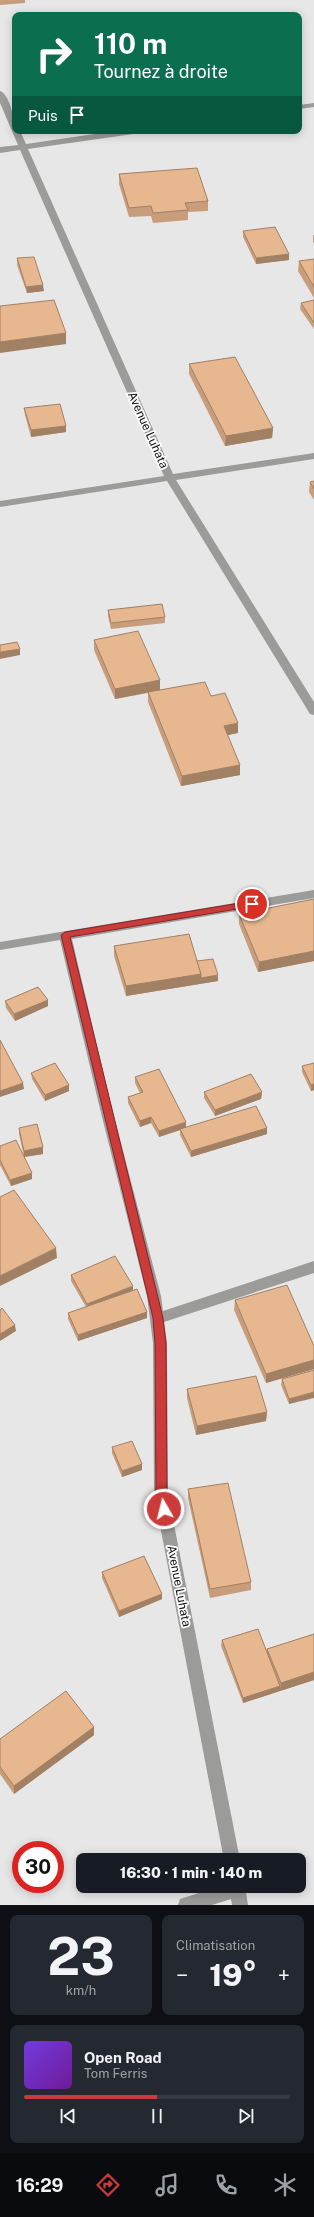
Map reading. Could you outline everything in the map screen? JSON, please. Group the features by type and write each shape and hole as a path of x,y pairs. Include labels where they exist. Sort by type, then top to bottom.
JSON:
{"street":[{"path":"0,93 12,121"},
{"path":"302,107 314,105"},
{"name":"Avenue Luhata","path":"17,134 170,478 314,711"},
{"path":"0,150 110,134"},
{"path":"0,504 314,456"},
{"path":"0,946 314,894"},
{"name":"Avenue Luhata","path":"65,935 158,1318 160,1343 161,1494 231,1853"},
{"path":"158,1318 314,1267"},
{"path":"186,1905 220,1893"},
{"path":"238,1893 240,1905"}],"building":[{"path":"197,168 208,201 185,203 188,210 153,213 151,206 129,208 119,174"},
{"path":"275,227 289,254 256,258 243,231"},
{"path":"34,257 43,285 26,287 17,258"},
{"path":"314,259 314,287 299,261"},
{"path":"54,300 66,333 0,342 0,306"},
{"path":"314,300 314,323 301,303"},
{"path":"235,357 273,428 226,436 189,364"},
{"path":"60,404 66,426 31,430 24,408"},
{"path":"314,481 314,489 310,482"},
{"path":"162,604 165,617 111,623 108,610"},
{"path":"138,631 160,680 115,689 94,640"},
{"path":"17,642 20,649 0,652 0,645"},
{"path":"205,682 211,696 225,693 238,723 224,726 240,765 182,776 148,692"},
{"path":"314,899 314,951 259,962 239,914"},
{"path":"189,934 201,974 126,986 114,946"},
{"path":"213,959 218,975 201,978 197,961"},
{"path":"38,987 48,1000 14,1014 5,1001"},
{"path":"0,1040 23,1083 0,1091"},
{"path":"55,1063 69,1085 45,1095 31,1073"},
{"path":"314,1063 314,1084 311,1085 302,1066"},
{"path":"159,1069 186,1122 159,1131 151,1117 140,1121 128,1097 143,1092 135,1077"},
{"path":"251,1074 262,1092 215,1110 204,1092"},
{"path":"256,1106 267,1128 191,1151 180,1129"},
{"path":"37,1124 43,1147 24,1151 19,1128"},
{"path":"16,1140 32,1173 10,1180 0,1160 0,1146"},
{"path":"14,1190 56,1248 0,1276 0,1197"},
{"path":"115,1256 133,1286 87,1304 71,1275"},
{"path":"287,1285 314,1346 314,1360 266,1374 235,1300"},
{"path":"137,1289 147,1312 78,1335 68,1313"},
{"path":"2,1308 15,1325 0,1334 0,1310"},
{"path":"314,1370 314,1392 289,1399 282,1379"},
{"path":"256,1376 267,1412 197,1426 187,1389"},
{"path":"132,1441 142,1464 122,1471 112,1447"},
{"path":"228,1483 251,1582 210,1589 188,1489"},
{"path":"144,1556 162,1594 119,1611 102,1572"},
{"path":"258,1629 280,1686 243,1698 222,1640"},
{"path":"314,1634 314,1672 281,1683 267,1649"},
{"path":"66,1691 94,1727 14,1786 0,1767 0,1739"}],"route":[{"path":"164,1509 161,1494 160,1343 158,1318 154,1296 106,1109 65,935 252,904"}]}
